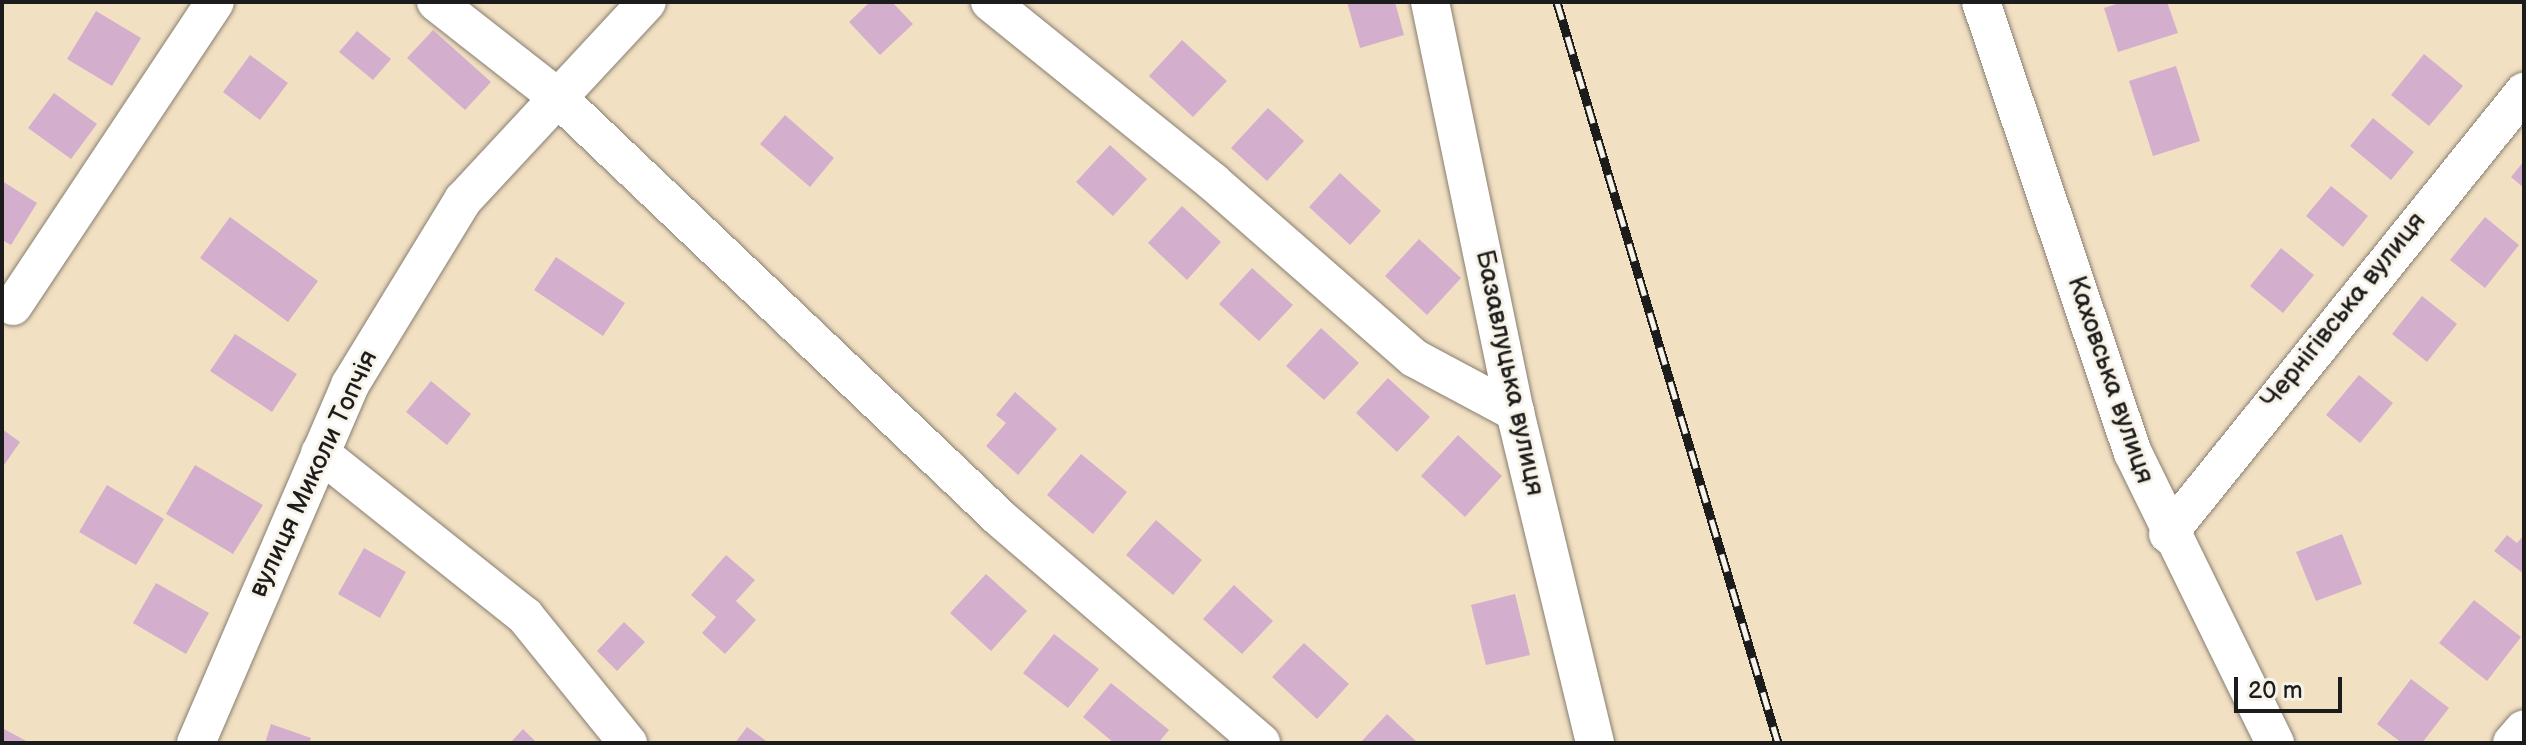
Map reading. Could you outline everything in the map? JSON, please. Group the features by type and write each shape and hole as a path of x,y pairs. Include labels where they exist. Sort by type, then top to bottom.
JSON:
{"street":[{"path":"13,306 215,2"},
{"path":"436,2 556,96 1001,519 1261,743"},
{"name":"вулиця Миколи Топчія","path":"196,743 350,385 463,200 556,96 647,2"},
{"path":"990,2 1213,182 1414,358 1515,412"},
{"name":"Базавлуцька вулиця","path":"1430,2 1515,412 1595,743"},
{"name":"Каховська вулиця","path":"1981,2 2133,453 2168,534 2244,668 2275,743"},
{"name":"Чернігівська вулиця","path":"2168,534 2524,92"},
{"path":"320,453 525,616 628,743"},
{"path":"2512,743 2524,729"}],"building":[{"path":"870,2 892,2 913,24 880,55 849,22"},
{"path":"1347,2 1395,2 1404,35 1360,48"},
{"path":"2123,2 2167,2 2178,33 2118,52 2104,8"},
{"path":"96,11 141,38 112,86 67,59"},
{"path":"433,30 491,82 465,110 407,58"},
{"path":"357,31 391,59 373,80 339,52"},
{"path":"1182,40 1227,81 1193,117 1149,76"},
{"path":"2424,54 2463,86 2429,126 2391,95"},
{"path":"250,55 288,83 260,120 223,92"},
{"path":"2176,66 2200,141 2153,156 2129,81"},
{"path":"54,93 97,124 71,159 28,128"},
{"path":"1268,108 1304,141 1267,181 1231,148"},
{"path":"785,115 834,158 810,187 760,144"},
{"path":"2373,118 2414,152 2391,180 2350,146"},
{"path":"1110,145 1147,179 1113,216 1076,182"},
{"path":"2524,161 2524,188 2511,177"},
{"path":"1340,173 1381,211 1350,245 1309,207"},
{"path":"2,181 37,203 11,245 2,240"},
{"path":"2331,186 2368,216 2343,247 2306,216"},
{"path":"1182,206 1221,242 1187,280 1148,243"},
{"path":"230,217 318,281 288,322 200,258"},
{"path":"2485,217 2519,245 2485,288 2450,260"},
{"path":"1419,239 1461,278 1427,315 1385,276"},
{"path":"2281,248 2314,275 2283,313 2250,286"},
{"path":"556,257 625,303 603,336 534,290"},
{"path":"1252,268 1293,305 1259,341 1219,304"},
{"path":"2422,296 2457,324 2427,362 2392,334"},
{"path":"1321,328 1359,363 1324,400 1286,366"},
{"path":"235,334 297,374 272,412 210,371"},
{"path":"2359,375 2393,403 2360,443 2326,415"},
{"path":"1388,378 1430,417 1397,452 1356,413"},
{"path":"431,381 471,414 447,445 406,412"},
{"path":"1015,392 1057,429 1018,475 986,446 1006,423 996,415"},
{"path":"2,429 20,442 2,468"},
{"path":"1458,435 1502,476 1465,517 1421,476"},
{"path":"1081,454 1127,492 1093,534 1047,495"},
{"path":"195,465 263,505 233,554 166,514"},
{"path":"107,485 164,519 136,565 79,532"},
{"path":"1156,520 1202,560 1173,595 1126,555"},
{"path":"2342,534 2362,584 2316,601 2296,552"},
{"path":"2507,535 2517,543 2524,535 2524,574 2494,551"},
{"path":"364,548 406,572 380,618 338,594"},
{"path":"726,555 755,580 736,601 756,620 725,654 702,633 716,617 691,595"},
{"path":"986,574 1027,611 991,651 950,613"},
{"path":"156,583 209,613 186,654 133,623"},
{"path":"1234,585 1273,621 1242,654 1203,619"},
{"path":"1515,594 1530,655 1486,665 1471,605"},
{"path":"2474,600 2521,637 2487,681 2439,643"},
{"path":"624,622 645,642 617,671 597,651"},
{"path":"1054,634 1099,669 1068,708 1023,673"},
{"path":"1304,643 1349,684 1317,719 1272,677"},
{"path":"2411,679 2449,708 2422,743 2402,743 2377,724"},
{"path":"1111,683 1169,730 1158,743 1114,743 1083,717"},
{"path":"1387,714 1418,743 1360,743"},
{"path":"271,724 311,738 309,743 265,743"},
{"path":"747,727 769,743 735,743"},
{"path":"2,728 30,743 2,743"},
{"path":"523,729 537,743 510,743"}],"railway":[{"path":"1557,2 1778,743"}]}
